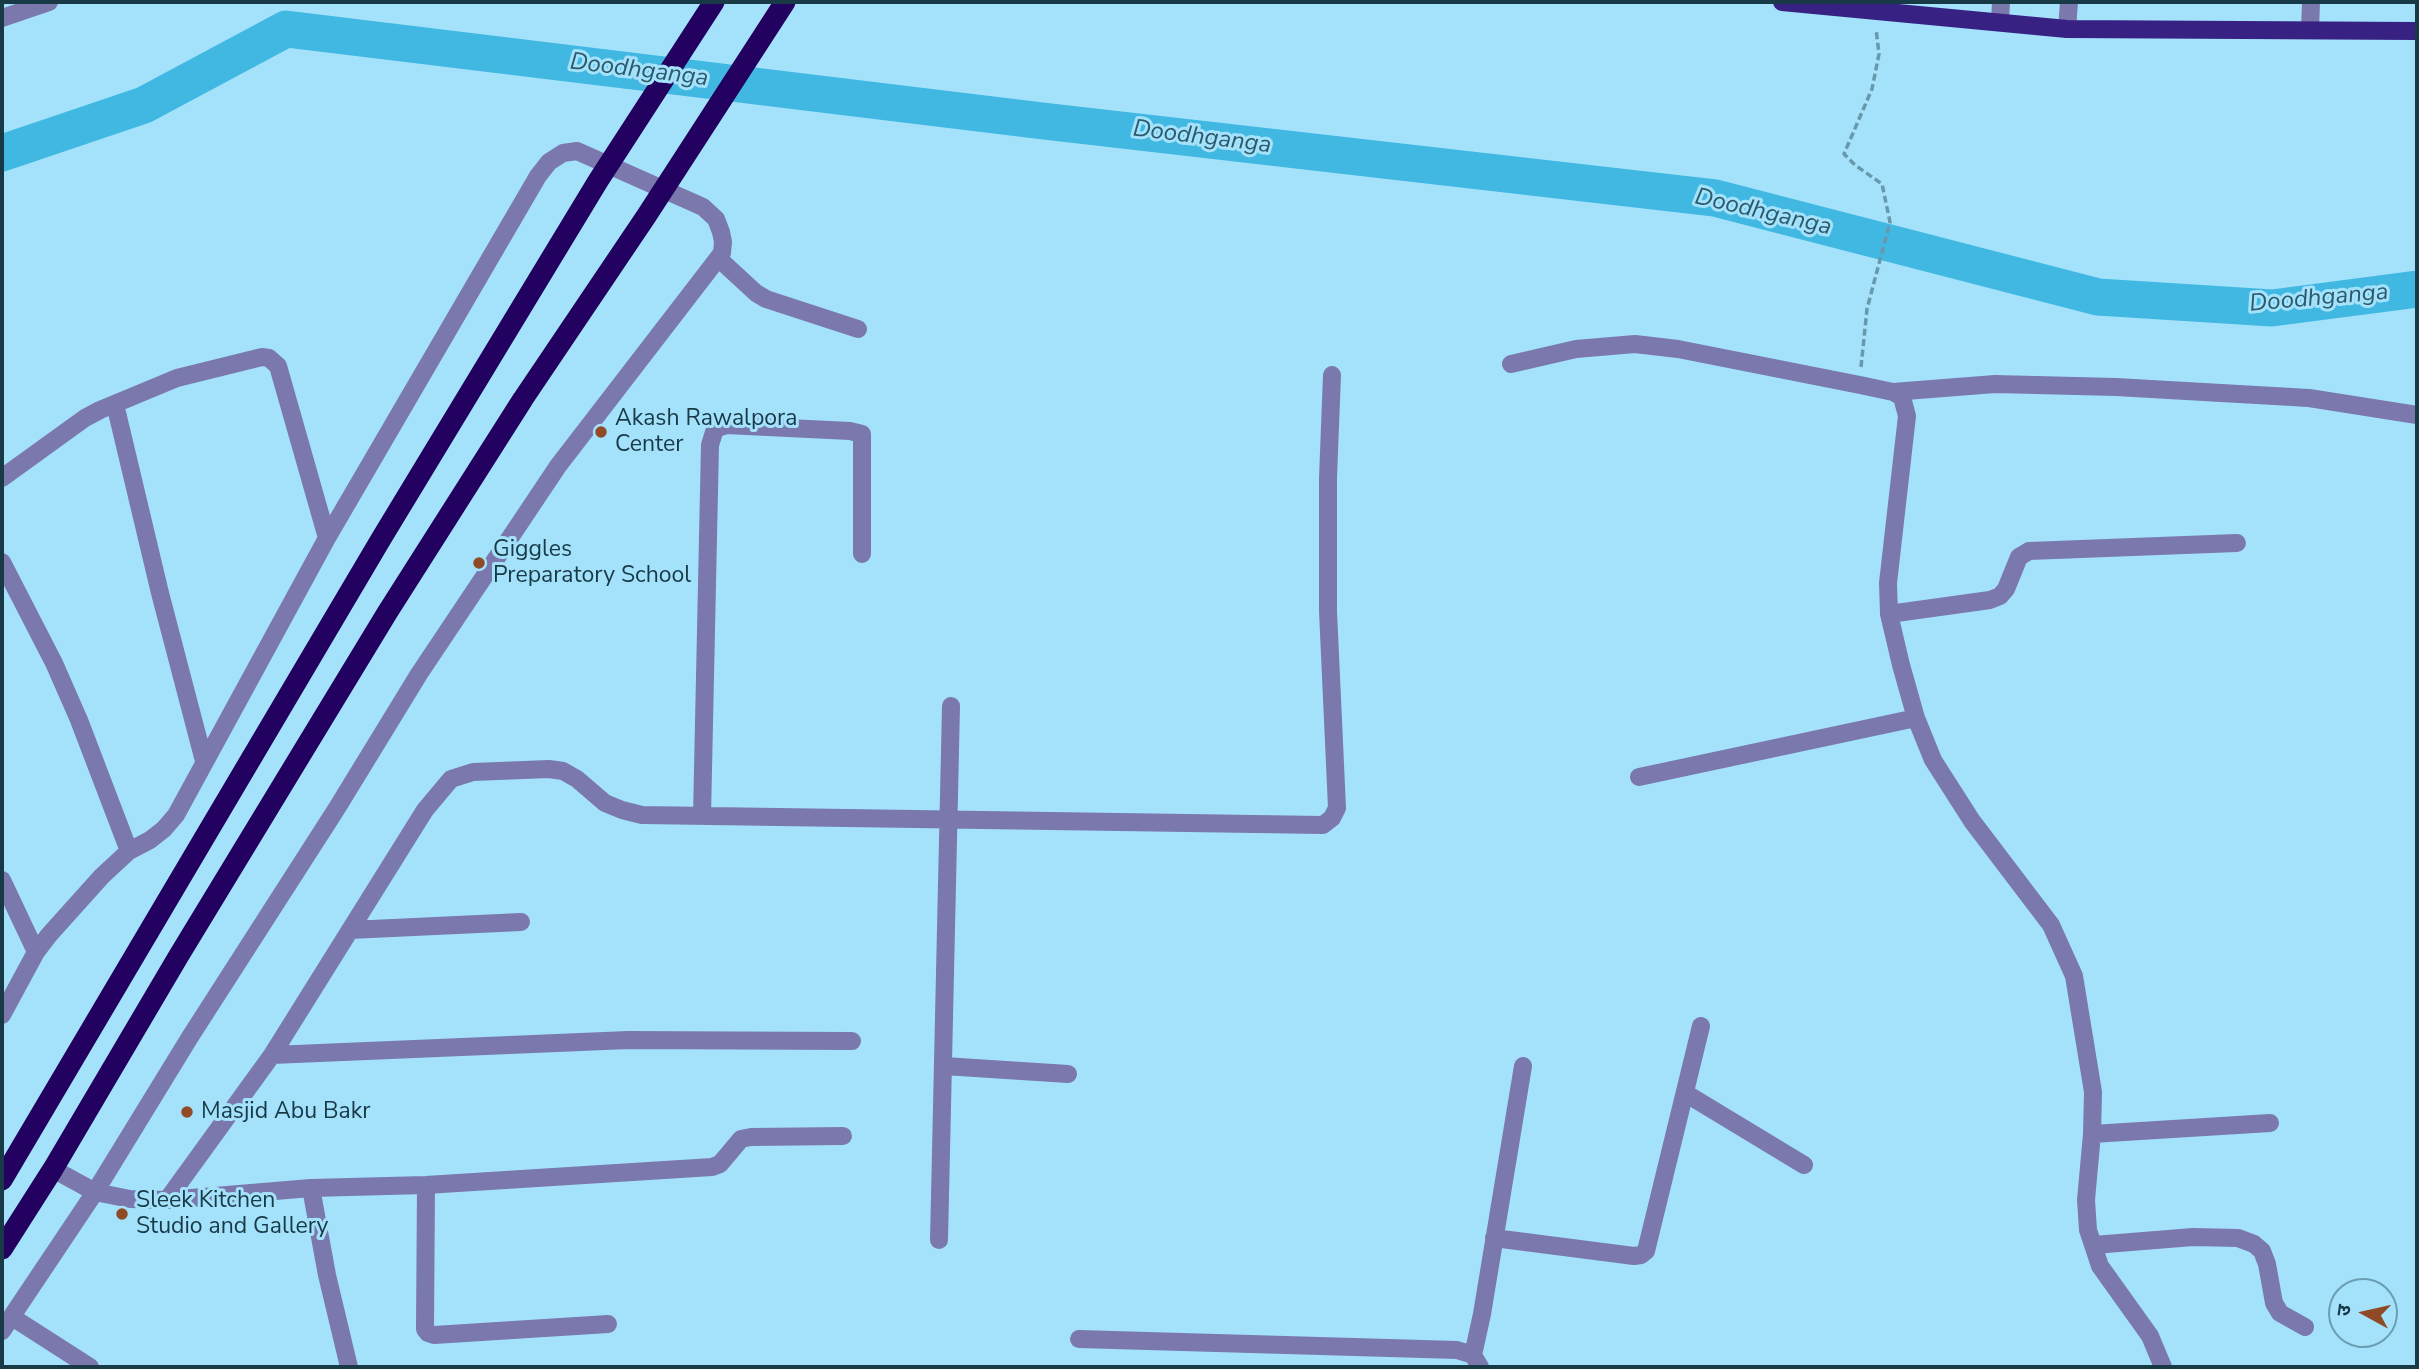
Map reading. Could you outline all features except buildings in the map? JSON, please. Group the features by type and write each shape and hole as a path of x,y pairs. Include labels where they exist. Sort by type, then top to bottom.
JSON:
{"highway":[{"path":"2,1180 271,722 598,181 714,2"},
{"path":"2,1249 53,1169 177,957 387,613 523,398 647,215 785,2"}],"main road":[{"path":"1782,2 1873,6 2067,29 2417,31"}],"street":[{"path":"2,18 49,2"},
{"path":"2000,22 2001,2"},
{"path":"2067,29 2069,2"},
{"path":"2310,30 2311,2"},
{"path":"2,1015 36,952 102,876 130,851 150,840 170,822 327,538 538,176 549,162 563,153 577,151 703,207 716,219 723,242 722,253 558,466 458,616 190,1037 95,1192 7,1324 90,1367"},
{"path":"718,258 766,299 858,329"},
{"path":"1511,365 1576,349 1635,344 1678,349 1893,391 1995,384 2116,387 2309,398 2417,415"},
{"path":"2,478 85,418 200,370 257,356 273,361 278,366 327,538"},
{"path":"167,1200 272,1055 425,810 451,779 473,772 549,769 562,771 577,779 605,803 642,815 1311,827 1322,825 1332,818 1337,808 1328,611 1328,478 1332,375"},
{"path":"1893,391 1902,397 1907,416 1888,583 1889,614 1901,665 1916,718 1933,760 1972,821 2036,902 2065,951 2074,976 2093,1092 2086,1200 2088,1230 2100,1266 2150,1336 2164,1367"},
{"path":"115,404 204,761"},
{"path":"702,816 710,445 715,429 726,425 858,431 862,434 862,554"},
{"path":"1889,614 1990,600 2000,596 2006,589 2019,557 2029,551 2237,543"},
{"path":"2,562 54,663 130,851"},
{"path":"939,1240 951,706"},
{"path":"1639,777 1916,718"},
{"path":"2,880 36,952"},
{"path":"350,930 521,922"},
{"path":"1494,1238 1634,1256 1646,1251 1701,1027"},
{"path":"272,1055 628,1040 852,1041"},
{"path":"944,1066 1068,1074"},
{"path":"1079,1339 1457,1350 1476,1361 1523,1066"},
{"path":"1685,1093 1804,1165"},
{"path":"2092,1134 2270,1123"},
{"path":"53,1169 95,1192 130,1199 167,1200 311,1188 426,1185 712,1167 720,1164 741,1139 843,1136"},
{"path":"426,1185 425,1329 428,1333 434,1335 608,1324"},
{"path":"311,1188 327,1275 349,1367"},
{"path":"2094,1244 2193,1237 2238,1238 2254,1244 2262,1251 2267,1264 2274,1303 2280,1314 2305,1327"}],"path":[{"path":"1860,385 1867,309 1890,222 1882,184 1844,154 1872,89 1879,54 1873,6"}],"waterway":[{"name":"Doodhganga","path":"2,153 144,105 286,29 1043,121 1715,198 2098,297 2272,308 2417,289"}],"place":[{"name":"Akash Rawalpora Center","path":"601,432"},
{"name":"Giggles Preparatory School","path":"479,563"},
{"name":"Masjid Abu Bakr","path":"187,1112"},
{"name":"Sleek Kitchen Studio and Gallery","path":"122,1214"}]}
